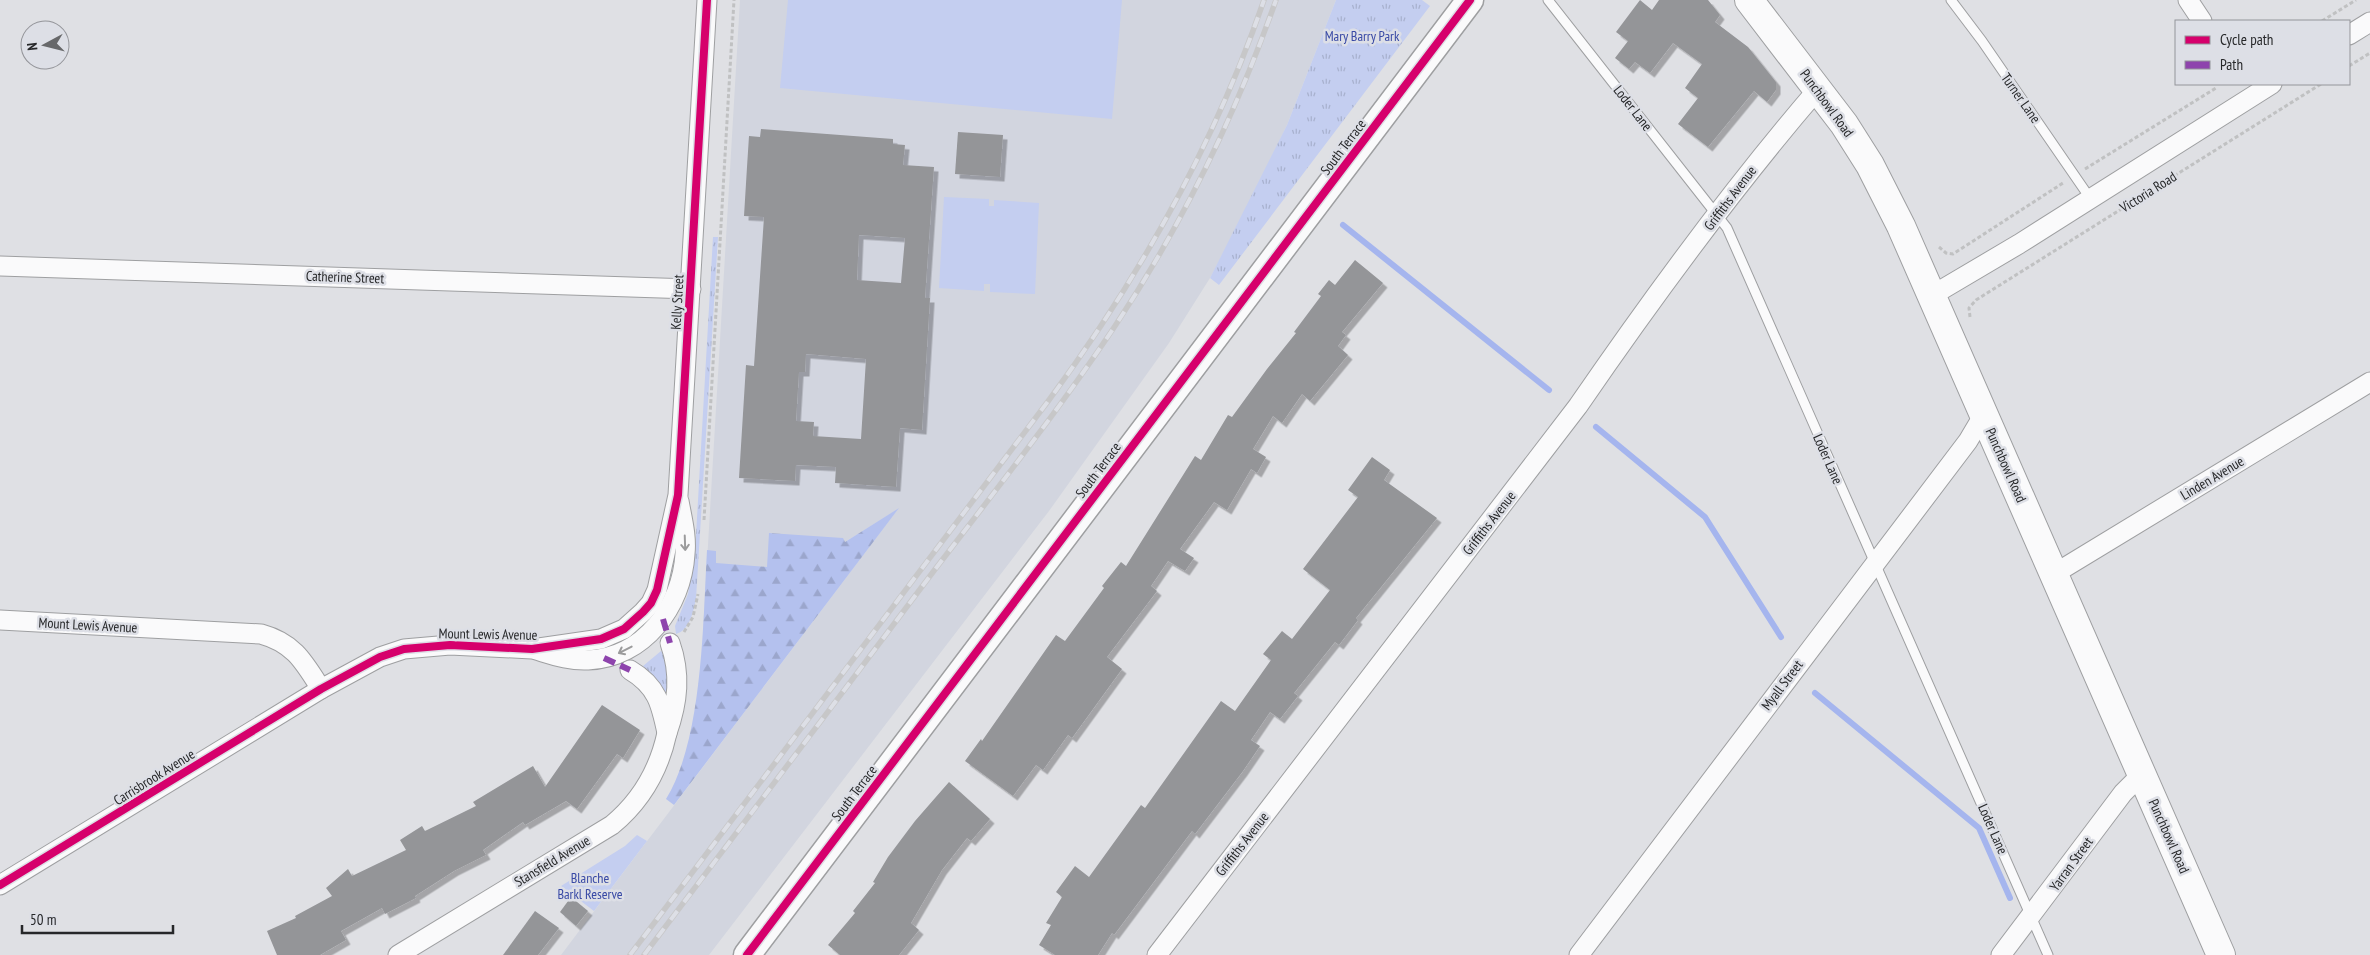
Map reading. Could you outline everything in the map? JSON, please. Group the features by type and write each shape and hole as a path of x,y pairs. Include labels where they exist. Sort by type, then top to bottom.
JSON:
{"main road":[{"name":"Punchbowl Road","path":"1749,0 1844,124 1870,165 1901,226 2221,955"}],"street":[{"name":"Kelly Street","path":"651,603 662,574 667,536 678,495 707,0"},
{"name":"South Terrace","path":"747,955 1470,0"},
{"path":"2188,0 2201,20"},
{"path":"2350,34 2370,22"},
{"name":"Victoria Road","path":"1931,296 2012,248 2090,198 2247,90 2268,85"},
{"name":"Griffiths Avenue","path":"1157,955 1578,406 1632,327 1818,89"},
{"name":"Catherine Street","path":"0,266 690,289"},
{"name":"Linden Avenue","path":"2054,574 2370,382"},
{"name":"Myall Street","path":"1579,955 1968,441 1984,414"},
{"name":"Kelly Street","path":"663,619 678,590 684,562 685,534 678,495"},
{"name":"Mount Lewis Avenue","path":"0,620 261,634 274,638 292,649 300,657 321,689 366,663 404,649 450,645 532,649 601,639 612,635 632,622 651,603"},
{"name":"Mount Lewis Avenue","path":"532,649 566,659 588,660 604,658 632,647 647,636 663,619"},
{"name":"Stansfield Avenue","path":"398,955 612,825 627,813 642,793 662,756 675,710 678,689 676,666 677,638"},
{"name":"Stansfield Avenue","path":"630,670 642,677 654,691 662,709 667,733"},
{"name":"Carrisbrook Avenue","path":"0,885 321,689"},
{"name":"Yarran Street","path":"2001,955 2123,793 2142,774"}],"lane":[{"name":"Loder Lane","path":"1548,0 1726,228 2048,955"},
{"name":"Turner Lane","path":"1951,0 1982,41 2090,198"}],"path":[{"path":"703,526 734,0"},
{"path":"2324,20 2356,0"},
{"path":"2350,65 2370,53"},
{"path":"1940,248 1946,253 1953,254"},
{"path":"677,638 693,617 698,593"}],"shaded area":[{"path":"740,0 1336,0 1287,125 1250,203 1210,278 1169,343 1049,511 709,955 561,955 898,509 703,630"}],"green space":[{"path":"788,0 1122,0 1112,119 780,88"},
{"name":"Mary Barry Park","path":"1336,0 1422,0 1430,6 1219,285 1210,278 1287,125"},
{"path":"944,197 989,199 989,206 994,206 994,200 1039,203 1035,294 990,292 990,284 984,284 984,291 939,288"},
{"path":"713,237 718,237 696,599 688,625 676,634 675,626 688,594 695,553"},
{"path":"899,508 674,805 666,799 678,774 694,713 702,644 707,550 716,551 716,563 767,567 769,533 843,538 845,542"},
{"path":"661,651 667,659 668,665 667,694 643,666"},
{"name":"Blanche Barkl Reserve","path":"637,835 647,841 594,911 561,886 625,846"}],"building":[{"path":"1640,0 1652,10 1659,0 1708,0 1720,15 1715,22 1748,47 1776,82 1776,90 1767,102 1754,91 1708,147 1678,124 1698,98 1685,88 1702,64 1673,43 1650,73 1635,62 1629,69 1615,58 1628,41 1616,32"},
{"path":"761,129 893,139 893,144 905,145 903,165 934,167 925,298 930,298 922,430 900,428 896,487 835,483 836,467 796,465 795,481 739,478 746,365 754,366 764,217 744,216 747,167 749,136 760,137","holes":["859,235 905,238 901,283 857,280","806,354 866,359 861,439 813,436 814,422 796,421 799,372 805,372"]},
{"path":"958,132 1003,135 1000,177 955,174"},
{"path":"1355,260 1383,283 1342,332 1346,335 1338,346 1348,355 1310,401 1302,394 1282,423 1273,416 1253,449 1266,457 1257,473 1251,469 1227,510 1214,502 1180,549 1194,558 1185,571 1168,561 1151,586 1157,591 1107,657 1122,669 1072,738 1068,735 1043,770 1036,765 1013,796 965,761 981,739 982,741 1056,635 1065,641 1104,588 1102,586 1121,562 1126,566 1195,456 1201,460 1228,415 1232,417 1296,333 1294,332 1321,296 1318,294 1329,280 1335,285"},
{"path":"1372,457 1390,470 1384,480 1437,518 1356,618 1358,620 1339,645 1335,642 1294,693 1298,696 1280,719 1270,712 1251,740 1260,746 1243,771 1195,834 1192,831 1114,935 1112,933 1098,955 1055,955 1039,945 1051,925 1046,923 1062,897 1056,892 1075,866 1089,877 1141,805 1145,808 1221,701 1235,711 1271,660 1263,654 1282,631 1292,639 1330,590 1303,569 1358,497 1348,490"},
{"path":"602,705 640,730 623,758 617,754 577,809 566,801 525,825 523,822 483,850 486,855 454,871 415,896 416,898 385,914 382,908 341,931 346,940 320,955 277,955 267,931 296,918 295,916 332,896 326,888 348,869 352,876 406,850 400,840 422,826 425,831 476,806 473,802 533,766 545,787"},
{"path":"949,782 990,819 971,841 967,838 942,870 911,923 919,930 899,955 840,955 828,945 855,913 853,911 875,883 873,882 888,857 915,821"},
{"path":"571,897 588,911 576,926 560,912"},
{"path":"535,911 559,928 538,955 503,955"}],"waterway":[{"path":"1343,225 1549,390"},
{"path":"1596,427 1705,517 1781,637"},
{"path":"1815,693 1979,828 2010,898"}],"railway":[{"path":"630,955 1049,400 1114,306 1144,258 1198,157 1222,106 1264,0"},
{"path":"644,955 1026,450 1115,326 1140,288 1206,168 1243,85 1276,0"}],"marked path":[{"path":"663,619 670,643"},
{"path":"604,658 630,670"}],"cycle path":[{"path":"0,885 321,689 380,657 404,649 450,645 532,649 601,639 624,629 651,603 657,590 678,495 707,0"},
{"path":"747,955 1470,0"}]}
